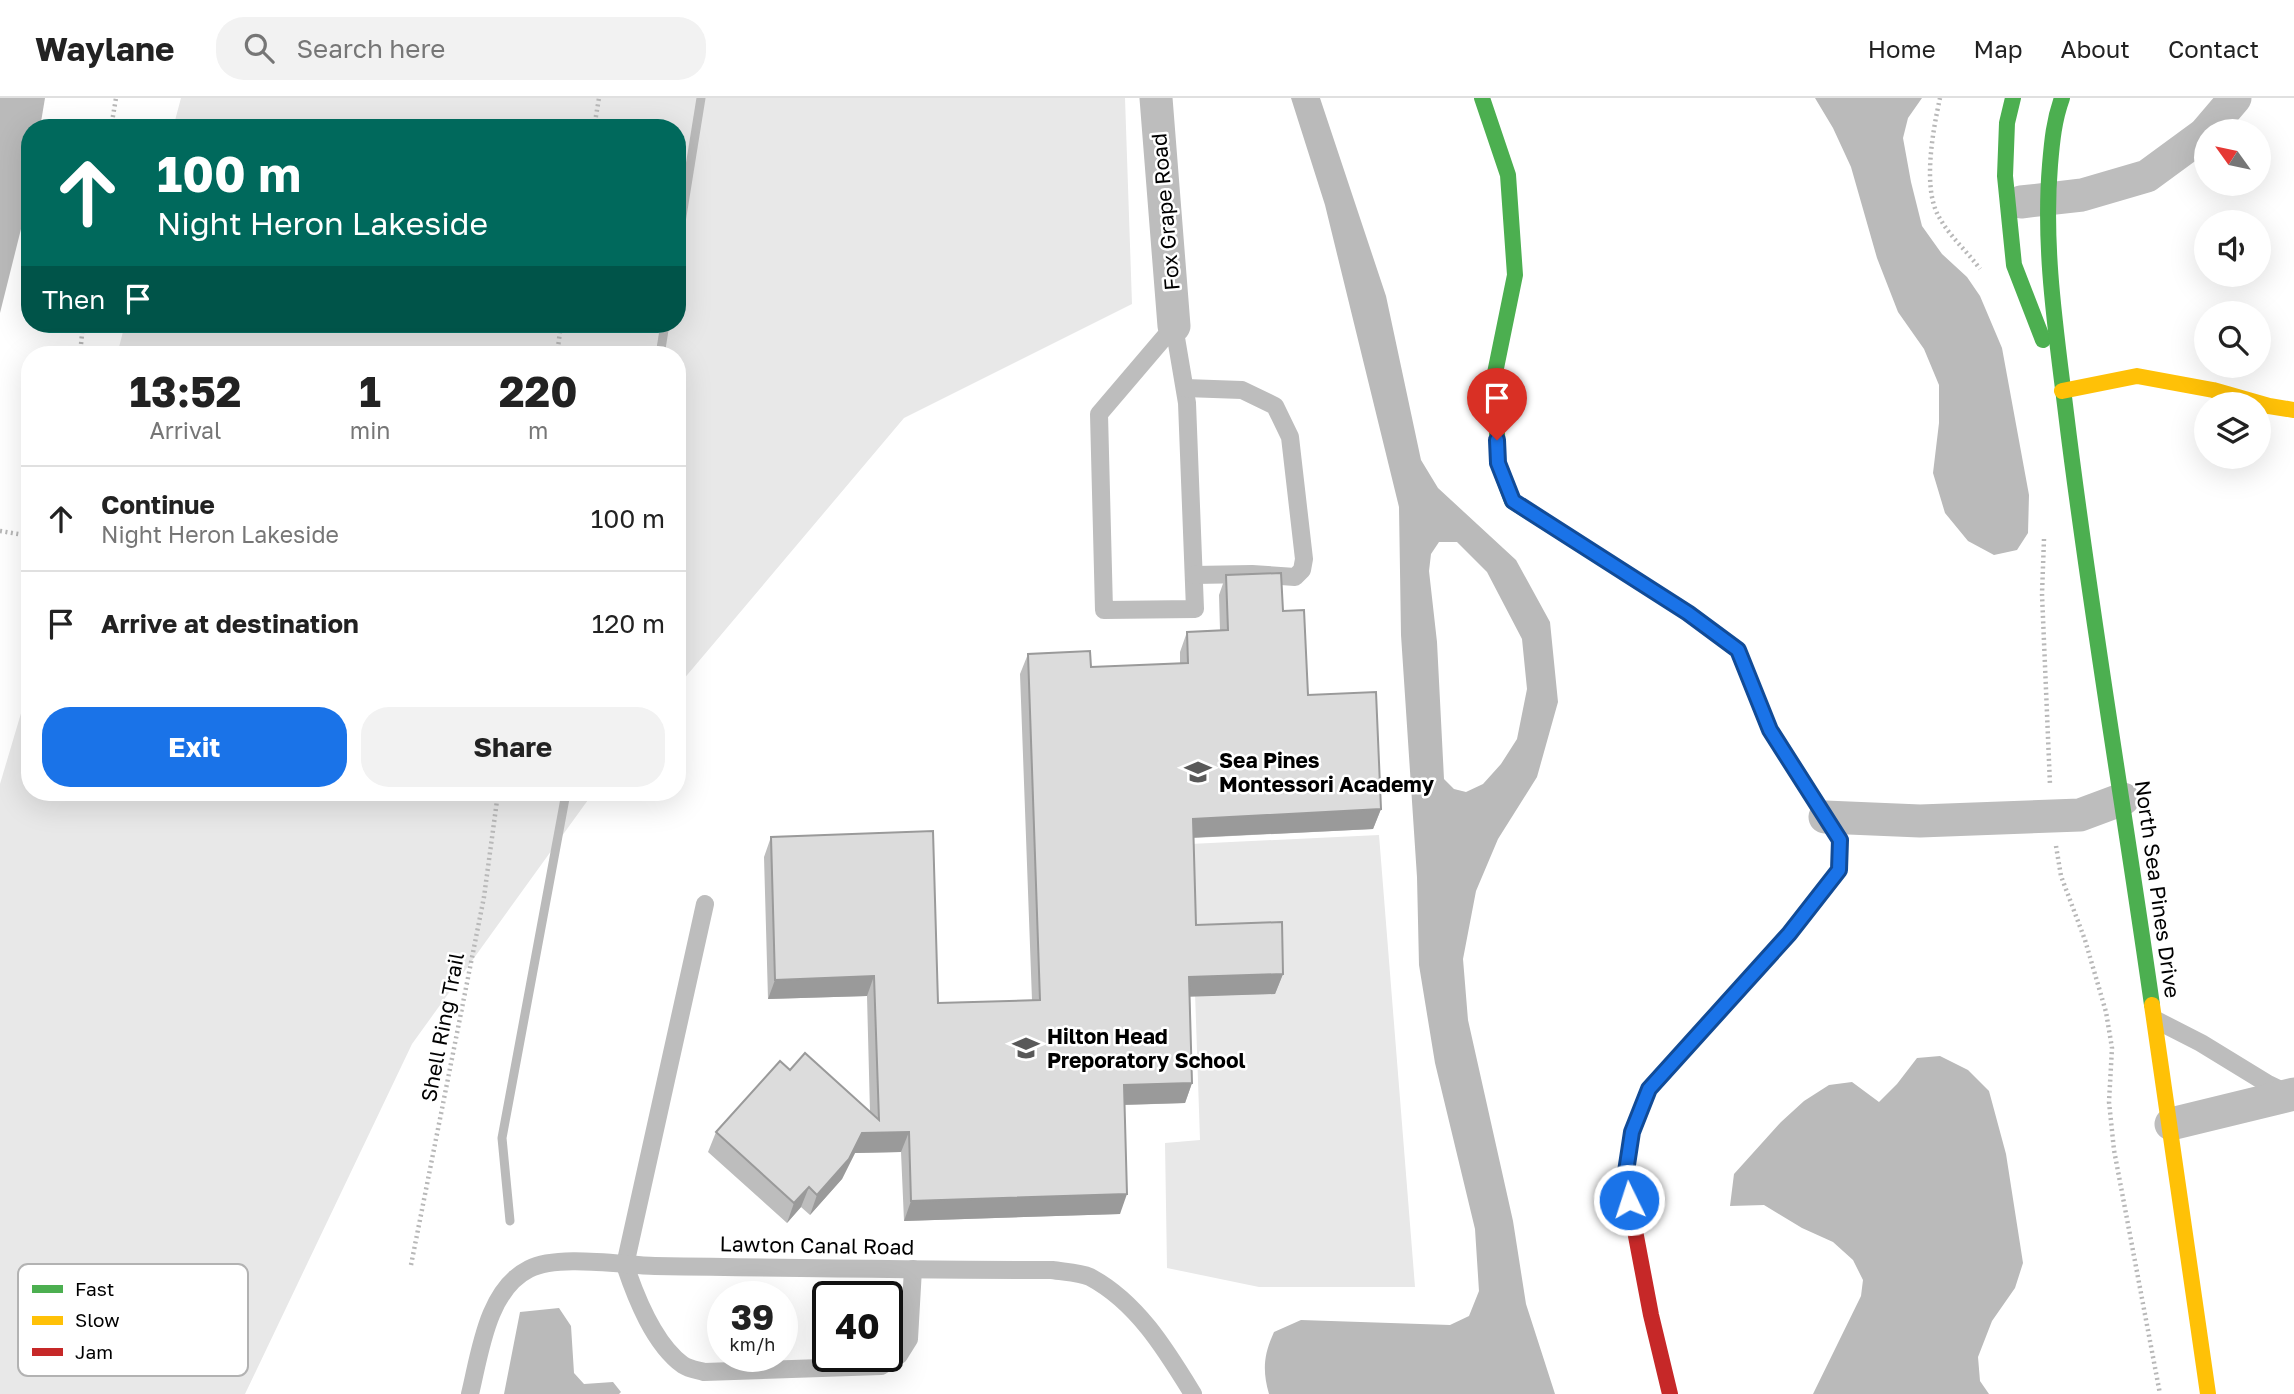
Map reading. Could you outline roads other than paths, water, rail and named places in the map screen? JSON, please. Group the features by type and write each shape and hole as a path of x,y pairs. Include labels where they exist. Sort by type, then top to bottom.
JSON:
{"street":[{"name":"Fox Grape Road","path":"1156,98 1174,326"},
{"path":"1482,98 1508,175 1515,275 1495,373 1498,463 1513,501 1688,613 1738,650 1770,730 1840,840 1839,870 1789,934 1649,1089 1632,1132 1625,1178 1670,1394"},
{"name":"North Sea Pines Drive","path":"2013,98 2007,123 2005,176 2014,265 2062,391"},
{"name":"North Sea Pines Drive","path":"2062,98 2054,120 2047,199 2050,292 2084,562 2156,1020 2208,1394"},
{"path":"2217,119 2235,98"},
{"path":"2008,204 2082,195 2147,176 2194,141"},
{"path":"2062,391 2137,376 2213,390 2269,406 2294,410"},
{"path":"1825,817 1920,821 2050,817 2080,815 2123,799"},
{"path":"2171,1124 2292,1094"}],"lane":[{"path":"1174,326 1185,388 1195,609 1104,610 1099,414 1174,326"},
{"path":"1185,388 1242,390 1276,406 1290,437 1304,559 1303,570 1295,576 1194,575"},
{"path":"705,904 625,1265 637,1299 668,1351 686,1367 704,1372 881,1366 899,1355 909,1339 913,1269"},
{"path":"2156,1020 2201,1043 2268,1084 2292,1094"},
{"name":"Lawton Canal Road","path":"470,1394 487,1329 502,1291 528,1269 552,1261 625,1265 1052,1270 1087,1276 1114,1294 1154,1333 1193,1394"}],"waterway":[{"path":"686,191 701,98"},
{"path":"661,346 664,333"},
{"path":"510,1221 502,1138 565,801"}],"place":[{"name":"Sea Pines Montessori Academy","path":"1198,772"},
{"name":"Hilton Head Preporatory School","path":"1026,1048"}]}
